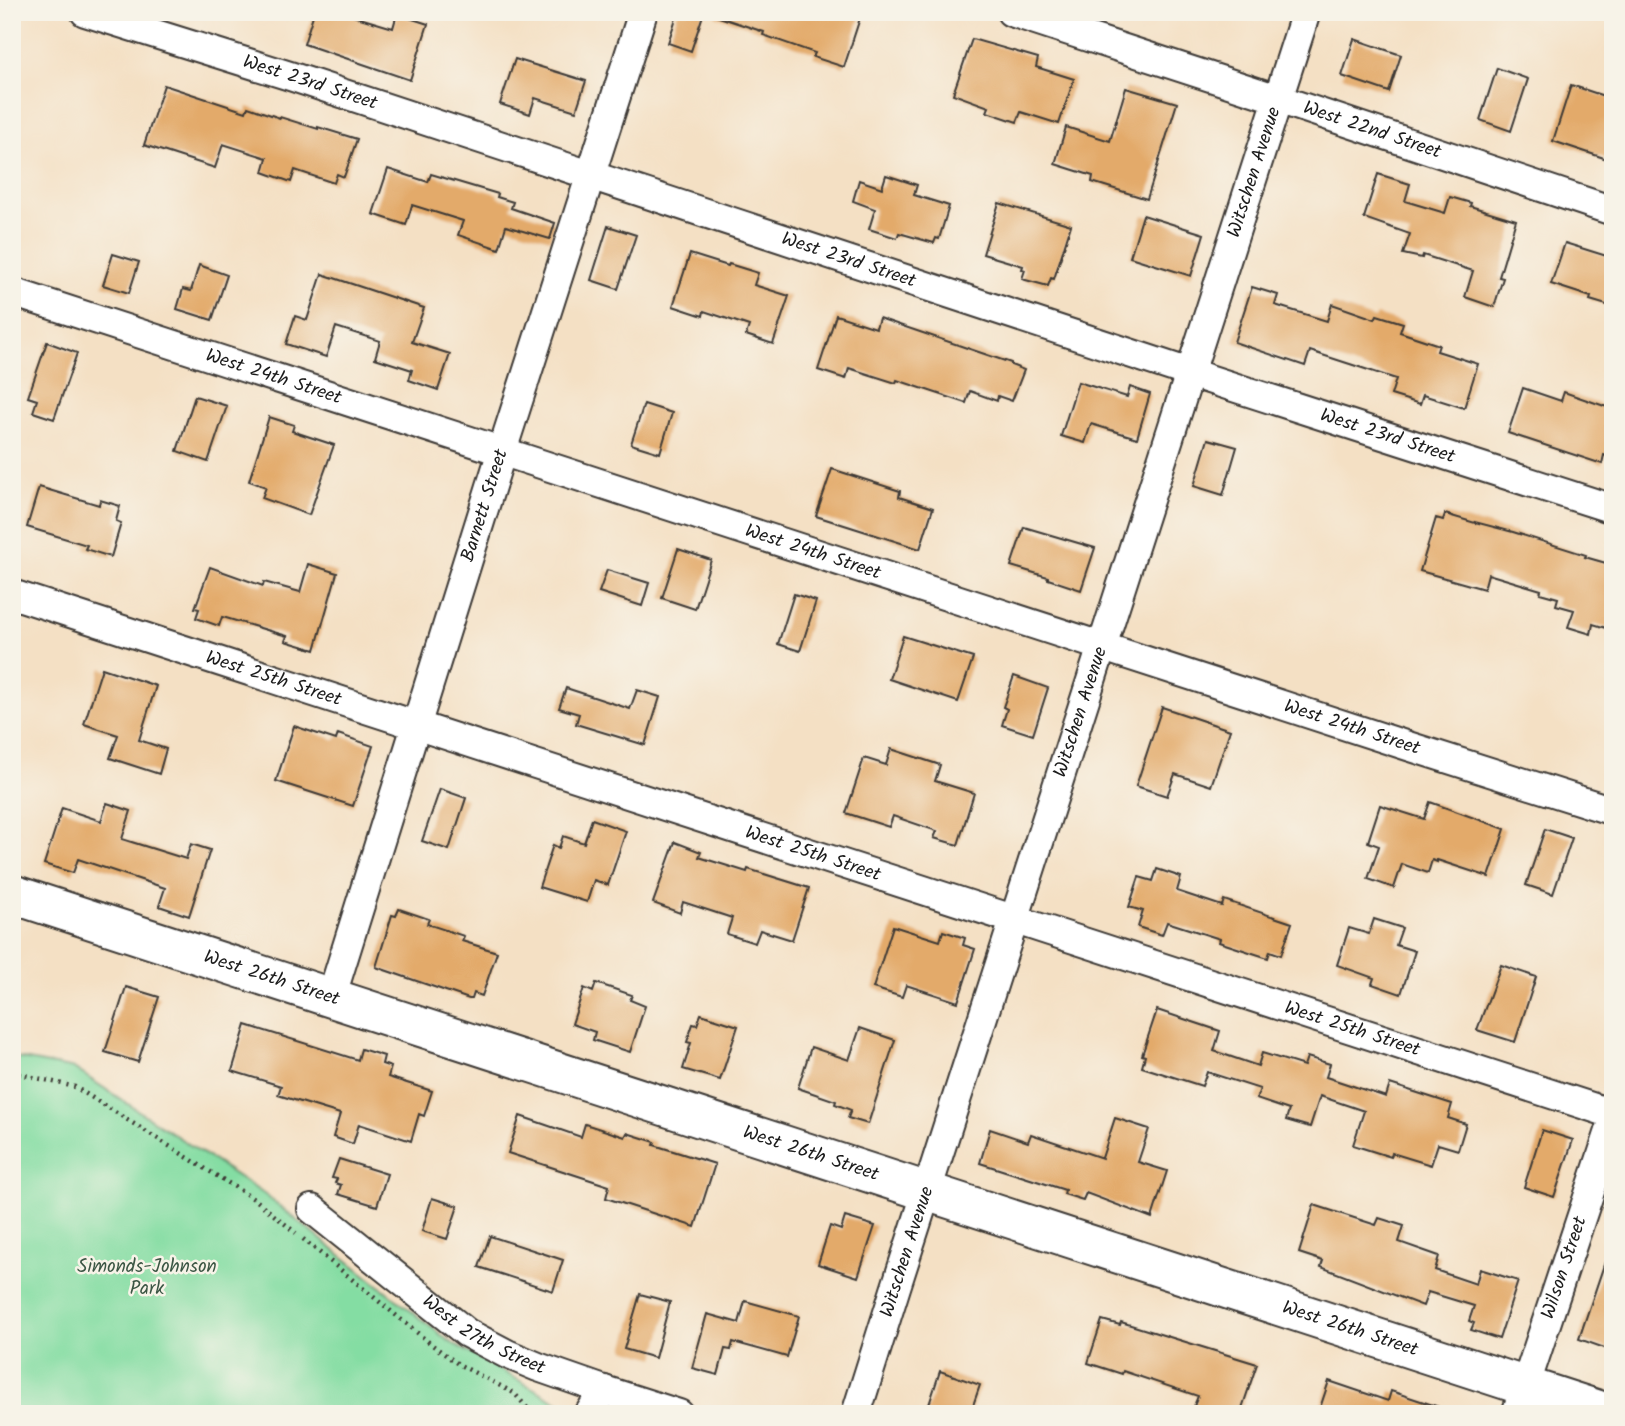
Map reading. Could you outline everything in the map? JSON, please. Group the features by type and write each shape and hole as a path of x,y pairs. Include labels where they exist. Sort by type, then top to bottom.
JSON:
{"main road":[{"name":"West 26th Street","path":"12,894 927,1191 1521,1400 1611,1414"}],"street":[{"name":"West 23rd Street","path":"85,12 290,76 1190,373 1613,509"},
{"name":"Barnett Street","path":"331,998 642,12"},
{"name":"West 22nd Street","path":"1011,12 1613,211"},
{"name":"Witschen Avenue","path":"856,1414 1306,12"},
{"name":"West 24th Street","path":"12,292 1613,811"},
{"name":"West 25th Street","path":"12,594 1613,1114"},
{"name":"Wilson Street","path":"1521,1400 1613,1122"},
{"name":"West 27th Street","path":"312,1209 467,1333 538,1367 679,1414"},
{"path":"589,1414 604,1390"}],"path":[{"path":"12,1072 75,1087 257,1202"}],"green space":[{"name":"Simonds-Johnson Park","path":"12,1057 75,1069 264,1194 450,1342 565,1406 560,1414 12,1414"}],"building":[{"path":"314,12 340,12 393,28 397,14 428,24 410,80 304,44"},
{"path":"678,12 704,12 691,51 668,43"},
{"path":"716,12 862,12 844,67 813,57 815,53 763,35 764,32 716,16"},
{"path":"972,39 1038,58 1036,67 1074,79 1059,124 1021,112 1017,122 987,112 989,107 953,94"},
{"path":"1354,39 1401,55 1389,92 1342,76"},
{"path":"515,59 586,81 576,111 535,98 530,114 500,104"},
{"path":"1497,68 1528,79 1511,131 1480,120"},
{"path":"164,85 246,112 248,107 357,139 344,177 337,174 334,183 295,170 291,182 263,172 267,158 223,144 215,168 144,145"},
{"path":"1571,85 1613,99 1613,161 1553,141"},
{"path":"1126,88 1177,103 1147,199 1092,182 1093,176 1055,164 1066,127 1110,141"},
{"path":"388,169 428,182 431,174 498,194 497,197 513,202 511,208 555,223 550,239 506,226 499,249 458,235 463,221 412,205 406,225 373,214"},
{"path":"1378,174 1410,184 1405,201 1445,213 1450,197 1516,220 1499,277 1503,278 1494,307 1465,297 1473,271 1423,255 1422,258 1403,254 1410,234 1364,218"},
{"path":"886,175 917,185 914,195 949,206 939,239 936,238 934,243 899,233 897,238 869,229 875,209 853,201 859,180 882,188"},
{"path":"999,203 1071,225 1054,279 1051,278 1048,286 1022,279 1025,270 1022,269 1023,266 983,254"},
{"path":"1143,215 1204,234 1191,276 1130,257"},
{"path":"608,226 636,235 618,289 591,280"},
{"path":"1565,243 1613,258 1613,307 1551,284"},
{"path":"113,254 139,262 129,293 103,285"},
{"path":"690,254 758,273 754,285 789,296 773,344 746,335 749,326 704,311 703,316 673,306"},
{"path":"199,265 227,275 212,320 177,309 183,289 191,291"},
{"path":"322,274 424,308 412,342 450,354 438,390 409,380 412,370 375,358 380,341 336,327 326,357 286,344 295,316 307,320"},
{"path":"1252,287 1278,295 1275,305 1327,321 1332,304 1375,319 1377,315 1403,323 1400,332 1439,345 1437,351 1478,364 1464,408 1423,395 1420,404 1391,395 1396,379 1310,351 1305,366 1234,342"},
{"path":"836,315 876,328 879,318 1011,363 1024,370 1012,401 998,396 997,401 970,391 966,403 897,380 896,383 849,368 846,379 818,370"},
{"path":"47,342 77,353 54,419 33,412 37,400 28,397"},
{"path":"1078,382 1127,397 1130,387 1150,394 1137,438 1091,424 1085,443 1061,436"},
{"path":"1523,388 1561,401 1564,392 1613,409 1613,458 1604,455 1602,464 1508,433"},
{"path":"195,396 227,406 208,462 177,451"},
{"path":"644,404 672,413 660,453 631,444"},
{"path":"269,417 294,425 292,431 334,445 309,515 262,498 266,487 249,481"},
{"path":"1208,439 1237,447 1223,495 1194,486"},
{"path":"832,469 900,491 899,497 933,508 920,549 816,516"},
{"path":"39,487 99,505 100,500 120,506 116,521 121,523 111,557 85,549 87,545 27,527"},
{"path":"1445,514 1513,532 1613,565 1613,630 1593,624 1591,634 1568,627 1574,610 1556,605 1558,598 1540,593 1541,590 1488,574 1484,589 1420,571 1436,518 1443,520"},
{"path":"1024,527 1095,548 1081,590 1011,566"},
{"path":"678,549 711,560 695,609 662,598"},
{"path":"308,564 337,573 315,650 285,641 287,636 226,618 222,617 219,626 196,618 199,609 195,608 210,567 263,586 264,582 300,592"},
{"path":"607,570 649,583 642,606 599,592"},
{"path":"794,594 816,601 800,651 778,644"},
{"path":"903,636 973,658 958,702 889,679"},
{"path":"102,668 156,686 139,740 166,749 159,774 110,758 118,735 84,724"},
{"path":"1014,676 1048,688 1033,735 1002,725 1007,709 1003,707"},
{"path":"566,688 630,709 637,690 660,697 645,745 576,724 579,714 559,708"},
{"path":"1162,707 1230,730 1211,786 1175,774 1167,796 1136,786"},
{"path":"294,726 336,740 338,734 373,746 353,806 276,781"},
{"path":"891,749 940,765 935,781 974,793 958,845 934,838 937,831 893,816 889,827 846,813 864,758 886,765"},
{"path":"440,789 466,798 449,850 422,841"},
{"path":"1430,802 1505,829 1489,877 1432,860 1428,873 1402,864 1394,888 1368,879 1379,846 1368,842 1380,805 1424,819"},
{"path":"107,803 131,811 122,839 186,859 191,844 210,850 189,916 159,906 165,888 78,859 73,873 44,864 62,808 101,821"},
{"path":"592,819 626,831 608,885 594,880 587,902 539,887 553,845 559,848 563,836 584,843"},
{"path":"1545,829 1572,838 1553,894 1526,885"},
{"path":"675,842 701,852 699,857 809,888 792,940 760,930 755,943 727,934 732,918 683,902 680,913 653,903"},
{"path":"1157,869 1181,877 1177,891 1222,906 1224,900 1292,923 1281,955 1270,951 1268,958 1167,922 1162,935 1138,927 1143,911 1129,907 1139,877 1153,881"},
{"path":"399,909 429,919 427,924 464,936 462,941 497,952 482,996 474,993 472,999 469,999 376,967 392,915 396,916"},
{"path":"1374,919 1402,928 1396,945 1415,951 1401,994 1372,984 1374,978 1337,965 1349,928 1369,934"},
{"path":"893,926 940,941 943,931 965,938 963,945 975,949 958,1002 906,985 902,997 873,988"},
{"path":"1501,965 1536,977 1515,1042 1477,1030"},
{"path":"596,983 632,995 630,1000 645,1006 630,1052 593,1040 595,1032 572,1024 584,988 593,992"},
{"path":"126,987 159,997 138,1062 105,1052"},
{"path":"1157,1010 1220,1031 1214,1051 1258,1066 1262,1053 1304,1066 1307,1057 1330,1064 1326,1077 1386,1097 1390,1084 1452,1104 1448,1118 1466,1124 1458,1150 1438,1144 1431,1165 1392,1153 1391,1157 1353,1145 1364,1111 1320,1096 1310,1127 1286,1120 1289,1110 1256,1099 1260,1089 1207,1072 1202,1086 1142,1067 1145,1056 1142,1055"},
{"path":"701,1014 738,1026 720,1080 683,1069 691,1043 687,1042 693,1024 697,1025"},
{"path":"246,1025 358,1060 361,1049 384,1056 382,1064 391,1067 388,1077 432,1091 424,1116 419,1114 411,1141 359,1124 353,1144 333,1137 340,1114 278,1095 281,1086 232,1071"},
{"path":"860,1028 895,1040 868,1124 848,1118 851,1110 835,1104 836,1101 798,1088 811,1047 849,1060"},
{"path":"520,1116 581,1137 585,1124 625,1137 627,1133 655,1142 654,1145 715,1164 695,1227 606,1198 609,1186 508,1153"},
{"path":"1115,1118 1149,1129 1138,1162 1167,1171 1152,1218 1086,1193 1083,1200 1064,1194 1065,1190 980,1163 990,1129 1028,1142 1031,1134 1102,1158"},
{"path":"1542,1130 1573,1140 1554,1197 1524,1187"},
{"path":"339,1159 387,1174 377,1206 338,1194 341,1185 335,1183 337,1179 332,1178"},
{"path":"432,1198 458,1206 447,1239 422,1231"},
{"path":"1314,1205 1376,1225 1379,1218 1404,1226 1399,1242 1439,1256 1435,1270 1476,1284 1480,1269 1518,1281 1499,1339 1471,1330 1474,1323 1469,1321 1474,1306 1428,1292 1423,1306 1321,1267 1323,1261 1299,1253"},
{"path":"845,1217 875,1226 858,1277 818,1264 830,1226 841,1230"},
{"path":"490,1236 563,1260 553,1291 479,1267"},
{"path":"1609,1250 1613,1251 1613,1351 1579,1339"},
{"path":"640,1294 670,1302 655,1358 624,1349"},
{"path":"745,1301 799,1316 787,1357 733,1342 731,1350 725,1349 718,1375 692,1368 707,1314 739,1323"},
{"path":"1102,1320 1120,1325 1121,1322 1257,1364 1240,1414 1217,1414 1194,1406 1198,1396 1123,1371 1122,1374 1088,1363"},
{"path":"940,1371 980,1385 970,1414 926,1414"},
{"path":"1329,1381 1388,1401 1391,1391 1448,1410 1448,1414 1318,1414"}]}
